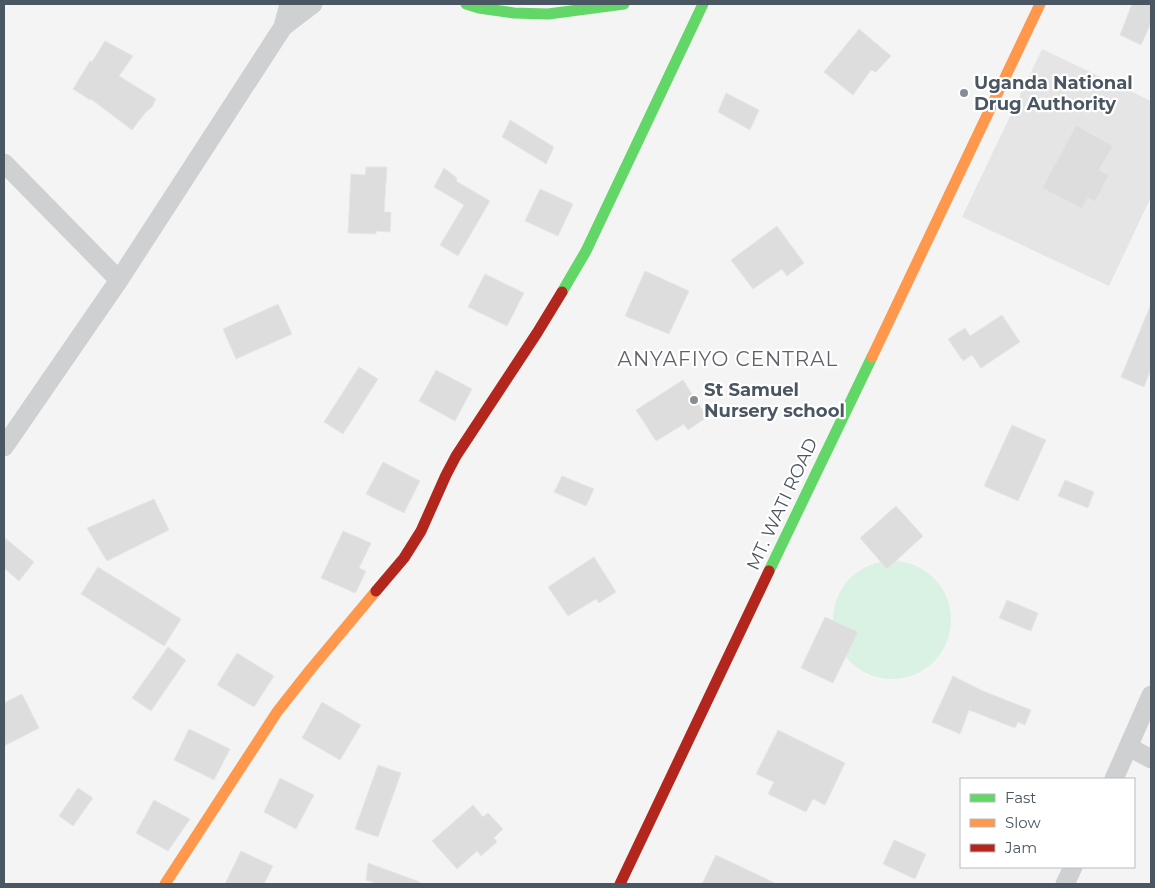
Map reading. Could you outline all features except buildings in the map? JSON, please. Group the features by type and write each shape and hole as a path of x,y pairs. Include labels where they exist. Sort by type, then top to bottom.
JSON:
{"street":[{"path":"4,447 119,280 283,27 289,4"},
{"path":"283,27 313,4"},
{"path":"466,4 479,8 514,13 548,14 624,4"},
{"path":"165,884 277,712 380,587 421,531 456,456 537,333 586,251 703,4"},
{"name":"MT. WATI ROAD","path":"620,884 1040,4"},
{"path":"4,163 119,280"},
{"path":"1114,778 1151,696"},
{"path":"1129,747 1151,759"},
{"path":"1065,884 1073,868"}],"shaded area":[{"path":"1042,49 1151,101 1151,197 1109,286 962,217"}],"green space":[{"path":"892,561 914,566 934,578 946,598 951,620 946,642 934,662 914,674 892,679 870,674 850,662 838,642 833,620 838,598 850,578 870,566"}],"traffic: fast":[{"path":"466,4 479,8 514,13 548,14 624,4"},
{"path":"562,292 586,251 703,4"},
{"path":"769,571 872,357"}],"traffic: slow":[{"path":"872,357 1040,4"},
{"path":"165,884 277,712 376,591"}],"traffic: jam":[{"path":"376,591 404,558 421,531 456,456 562,292"},
{"path":"620,884 769,571"}],"place":[{"name":"Uganda National Drug Authority","path":"964,93"},
{"name":"St Samuel Nursery school","path":"694,400"}],"district":[{"name":"ANYAFIYO CENTRAL","path":"728,359"}]}
